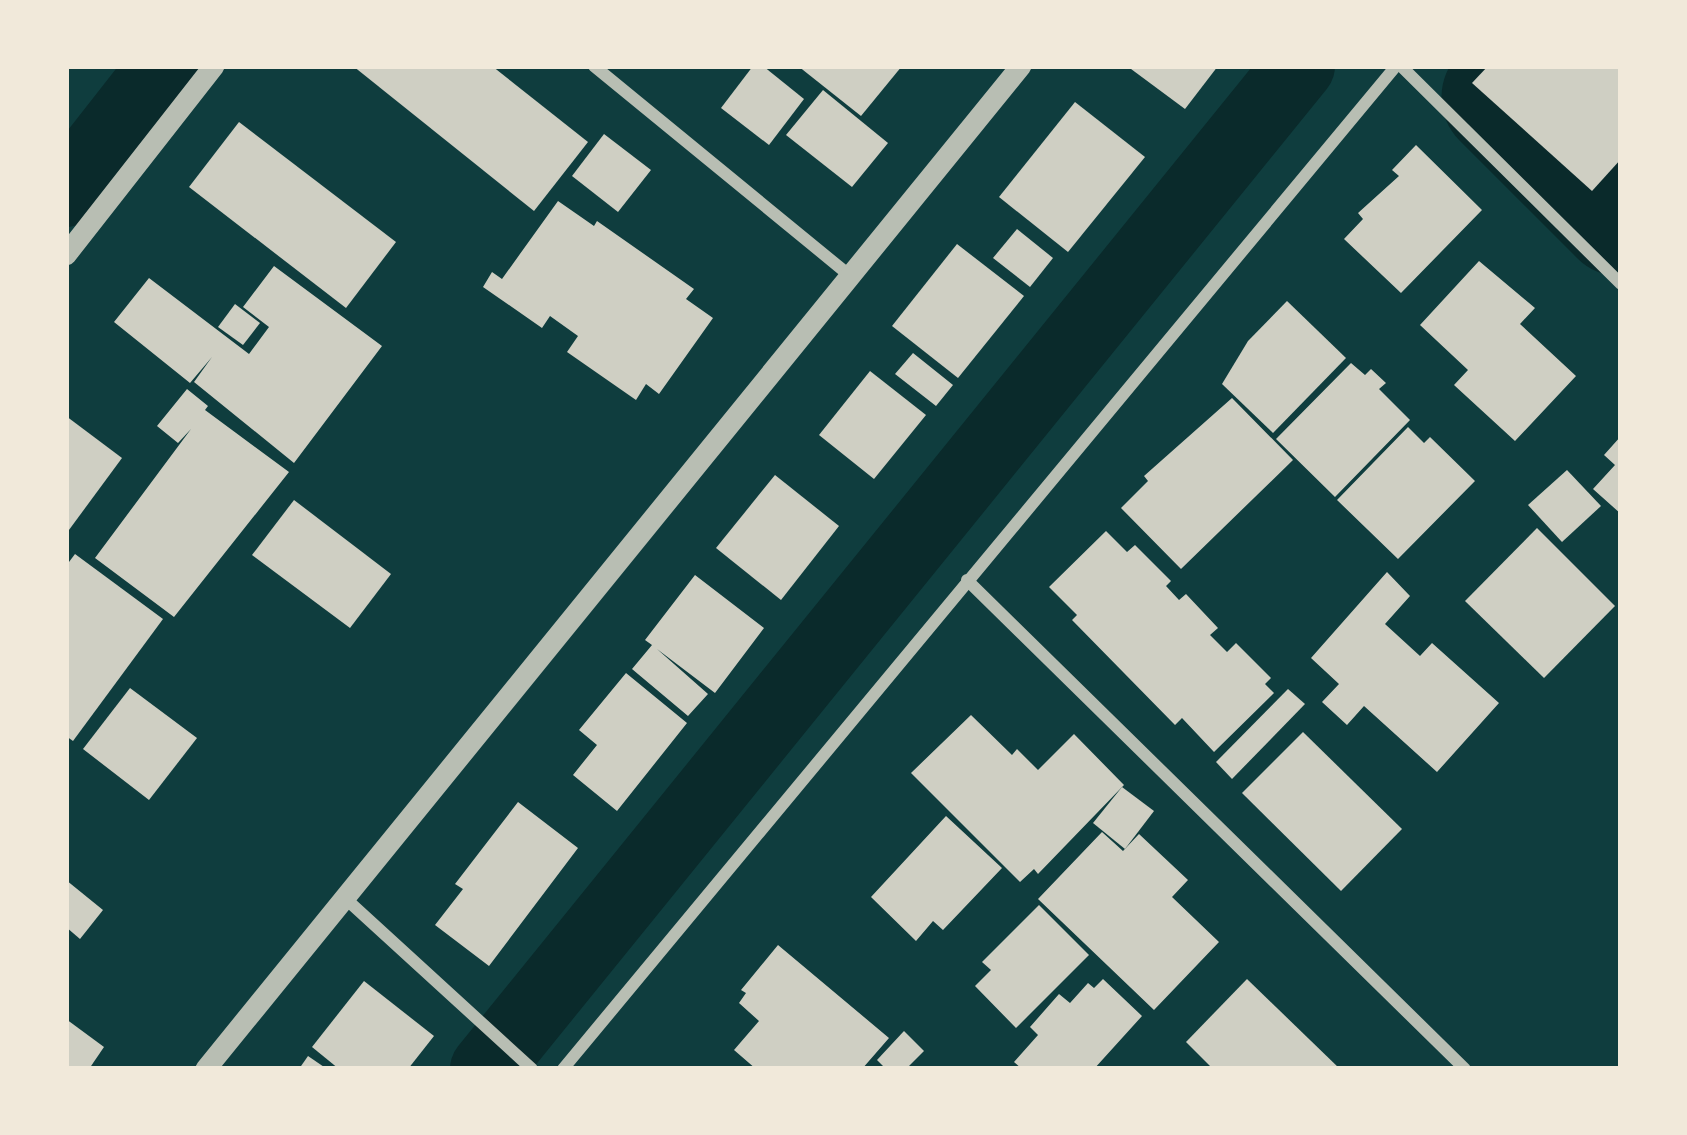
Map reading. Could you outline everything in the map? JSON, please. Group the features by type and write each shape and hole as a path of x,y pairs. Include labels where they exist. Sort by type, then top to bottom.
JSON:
{"street":[{"path":"66,255 214,66"},
{"path":"594,66 849,275"},
{"path":"206,1069 1022,66"},
{"path":"563,1069 1398,66 1621,284"},
{"path":"968,580 1466,1069"},
{"path":"346,899 532,1069"}],"building":[{"path":"353,66 492,66 588,142 534,211"},
{"path":"753,66 763,66 804,99 769,145 721,108"},
{"path":"798,66 902,66 861,116"},
{"path":"1127,66 1218,66 1185,109"},
{"path":"1488,66 1621,66 1621,159 1592,191 1472,83"},
{"path":"823,90 888,143 852,187 786,135"},
{"path":"1075,102 1145,157 1068,252 999,197"},
{"path":"239,122 396,242 346,308 189,187"},
{"path":"604,134 651,170 618,212 572,176"},
{"path":"1416,145 1482,210 1401,293 1344,239 1363,219 1358,213 1399,176 1392,170"},
{"path":"558,201 594,226 597,221 694,289 686,299 713,318 659,394 646,384 636,400 567,352 578,336 550,316 542,328 483,287 492,272 502,279"},
{"path":"1017,229 1053,258 1030,287 993,258"},
{"path":"957,244 1024,296 958,378 892,326"},
{"path":"1479,261 1535,308 1520,324 1576,376 1515,441 1454,385 1468,370 1420,325"},
{"path":"274,266 382,346 294,463 194,382 212,357 190,383 114,322 149,278 249,354 269,327 243,307"},
{"path":"1287,301 1346,358 1273,433 1222,384 1248,341"},
{"path":"235,304 260,323 243,345 218,327"},
{"path":"913,353 953,385 936,406 895,374"},
{"path":"1351,363 1365,375 1371,369 1386,383 1379,389 1410,420 1335,497 1276,439"},
{"path":"870,371 926,415 874,479 819,435"},
{"path":"187,389 208,406 205,410 289,472 174,617 95,558 191,429 178,443 157,426"},
{"path":"1232,398 1293,460 1181,569 1121,508 1148,481 1144,476"},
{"path":"66,416 122,458 66,534"},
{"path":"1408,427 1424,443 1430,437 1475,481 1398,559 1337,500"},
{"path":"1621,436 1621,514 1593,489 1615,465 1604,455"},
{"path":"1567,470 1601,506 1562,542 1528,505"},
{"path":"775,475 839,526 781,600 716,548"},
{"path":"294,500 391,574 350,628 252,555"},
{"path":"1537,528 1615,606 1544,678 1465,601"},
{"path":"1106,531 1127,552 1135,545 1171,581 1166,586 1179,600 1186,594 1218,628 1210,635 1227,652 1236,643 1271,678 1265,684 1274,693 1214,752 1182,718 1175,725 1072,620 1077,615 1049,587"},
{"path":"75,554 163,619 73,741 66,736 66,566"},
{"path":"1387,572 1410,596 1385,624 1420,656 1432,643 1499,703 1437,772 1364,706 1347,725 1322,702 1339,684 1311,658"},
{"path":"695,575 764,628 715,693 657,649 708,694 688,716 632,669 652,645 645,640"},
{"path":"626,673 687,723 617,811 573,775 597,745 579,730"},
{"path":"130,688 197,738 149,800 83,749"},
{"path":"1288,689 1305,704 1232,779 1216,762"},
{"path":"971,715 1012,755 1017,749 1038,770 1074,734 1124,785 1038,874 1034,869 1020,882 911,773"},
{"path":"1303,732 1402,829 1341,891 1242,793"},
{"path":"1122,787 1154,811 1125,849 1093,823"},
{"path":"518,802 578,848 489,966 435,925 463,889 455,884"},
{"path":"946,816 1002,868 943,930 933,921 916,941 871,897"},
{"path":"1102,832 1123,851 1139,834 1188,880 1172,897 1219,942 1154,1010 1038,899"},
{"path":"66,880 103,910 80,939 66,927"},
{"path":"1039,905 1089,955 1016,1028 975,986 991,970 982,962"},
{"path":"778,945 889,1038 862,1069 756,1069 734,1050 759,1021 739,1003 746,993 741,990"},
{"path":"1103,979 1142,1016 1094,1069 1022,1069 1014,1062 1038,1035 1030,1027 1059,994 1070,1003 1088,983 1094,988"},
{"path":"1247,979 1340,1069 1213,1069 1186,1042"},
{"path":"364,981 434,1036 408,1069 339,1069 312,1047"},
{"path":"66,1019 104,1047 89,1069 66,1069"},
{"path":"904,1031 924,1051 906,1069 886,1069 877,1060"},
{"path":"308,1056 327,1069 299,1069"}],"waterway":[{"path":"66,191 164,66"},
{"path":"486,1069 1299,66"},
{"path":"1503,97 1621,215"}]}
